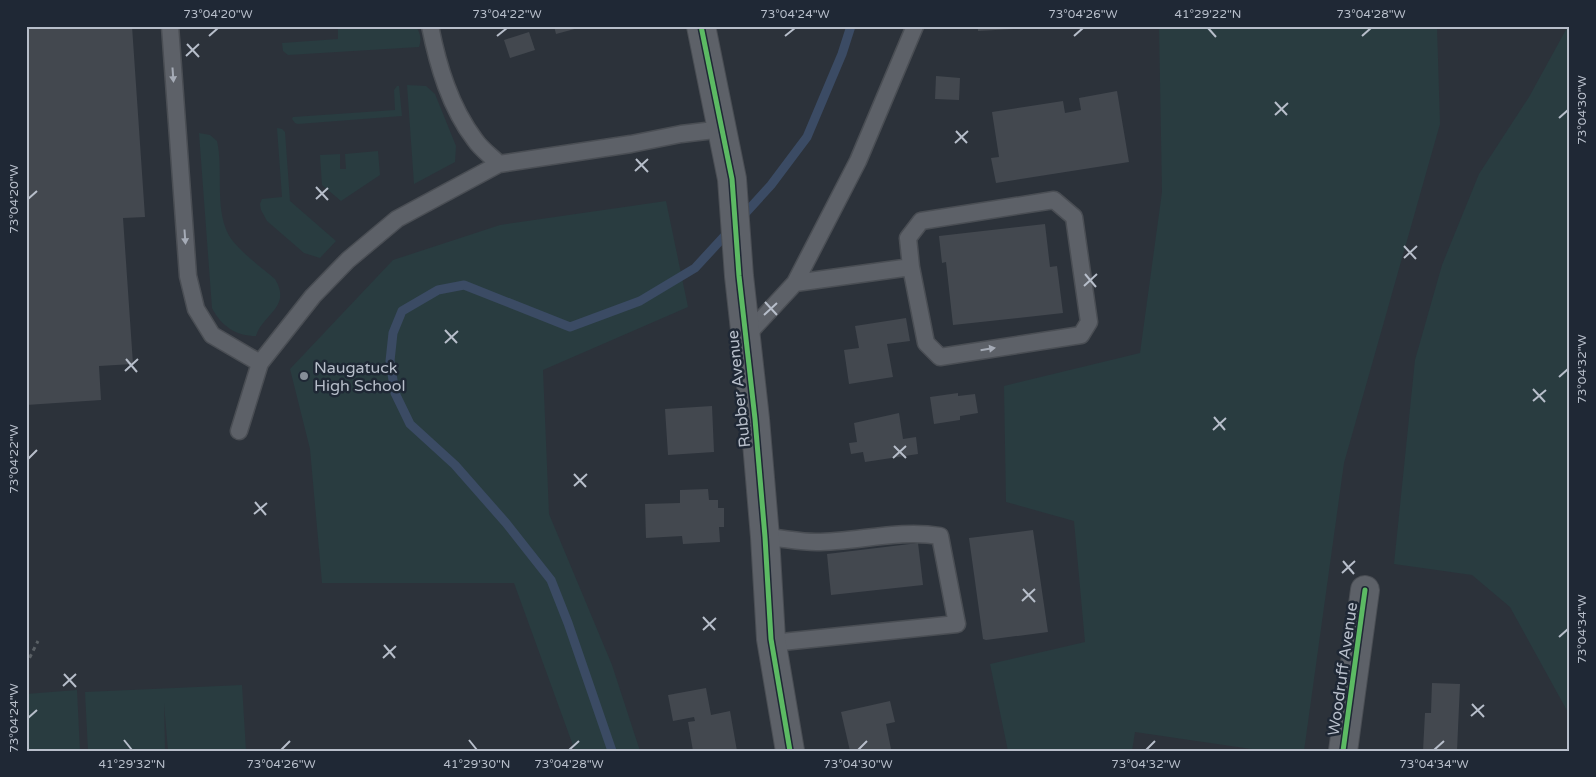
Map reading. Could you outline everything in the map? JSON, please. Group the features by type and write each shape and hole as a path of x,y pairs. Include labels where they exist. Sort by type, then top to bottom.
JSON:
{"street":[{"name":"Rubber Avenue","path":"701,26 732,179 739,276 755,419 772,643 790,751"},
{"name":"Woodruff Avenue","path":"1343,751 1365,590"}],"lane":[{"path":"170,26 188,276 196,309 212,335 260,363"},
{"path":"430,26 452,102 475,141 499,164"},
{"path":"745,337 795,283 858,161 914,26"},
{"path":"239,431 260,363 313,296 348,260 397,219 499,164 631,144 681,134 723,129"},
{"path":"1054,200 1074,217 1089,322 1080,335 940,357 926,343 911,267 908,238 921,221 1054,200"},
{"path":"795,283 911,267"},
{"path":"765,537 816,542 905,535 940,536 956,624 772,643"}],"path":[{"path":"26,664 38,641"}],"green space":[{"path":"338,26 416,26 419,31 420,44 419,47 288,55 283,51 282,43 338,39"},
{"path":"1159,26 1437,26 1440,124 1344,463 1304,751 1265,751 1135,732 1132,751 1008,751 990,664 1085,642 1074,521 1006,502 1004,386 1140,353 1162,192"},
{"path":"1568,26 1570,26 1570,716 1510,607 1472,575 1394,564 1415,360 1442,265 1479,174 1529,97"},
{"path":"407,85 426,86 435,94 456,146 455,162 414,184"},
{"path":"399,86 402,116 298,124 292,119 293,117 395,110 394,90"},
{"path":"277,128 285,132 290,201 336,241 320,258 304,253 267,221 261,210 260,204 262,199 282,197"},
{"path":"199,133 210,135 217,141 221,205 226,230 242,251 275,279 279,289 280,297 278,304 256,336 249,336 230,329 220,320 212,308"},
{"path":"378,151 380,175 341,201 322,185 320,155 340,154 340,169 346,169 345,154"},
{"path":"666,201 688,307 543,370 549,514 612,665 640,751 575,751 514,583 322,583 310,449 290,369 393,260 500,225"},
{"path":"242,685 246,751 168,751 164,703 165,751 88,751 85,692"},
{"path":"77,690 80,751 26,751 26,694"}],"building":[{"path":"26,26 132,26 145,217 123,218 133,364 99,366 101,400 26,405"},
{"path":"554,26 582,26 582,27 556,34"},
{"path":"978,26 1029,26 1029,28 978,31"},
{"path":"529,32 535,50 510,58 504,40"},
{"path":"936,76 960,78 959,100 935,99"},
{"path":"1117,91 1129,162 996,183 991,158 999,157 992,112 1063,101 1065,113 1081,110 1079,98"},
{"path":"1045,224 1050,267 1057,266 1063,313 953,325 946,262 942,263 939,236"},
{"path":"906,318 910,341 887,344 893,377 849,384 844,350 859,348 855,326"},
{"path":"958,393 958,396 975,394 978,413 960,416 960,420 934,424 930,397"},
{"path":"712,406 714,452 668,455 665,409"},
{"path":"899,413 903,439 916,437 918,454 865,462 863,452 851,454 849,443 857,442 854,423"},
{"path":"708,489 709,500 718,500 718,508 724,508 724,527 719,527 720,542 683,544 682,536 646,538 645,504 680,503 680,490"},
{"path":"1033,530 1048,632 983,639 969,538"},
{"path":"918,543 923,585 831,595 827,554"},
{"path":"1432,683 1460,684 1457,751 1423,751 1425,713 1431,713"},
{"path":"706,688 711,715 730,711 737,751 693,751 688,722 695,721 694,717 673,721 668,695"},
{"path":"890,701 895,722 886,724 891,749 882,751 850,751 841,712"}],"waterway":[{"path":"741,218 771,185 807,137 842,54 851,26"},
{"path":"612,751 568,623 551,580 506,523 455,465 410,424 395,393 390,361 393,333 402,311 438,290 464,285 570,327 640,301 695,268 730,230"}],"cycle path":[{"path":"701,26 732,179 739,276 755,419 771,639 790,751"},
{"path":"1343,751 1365,590"}],"place":[{"name":"Naugatuck High School","path":"304,376"}]}
